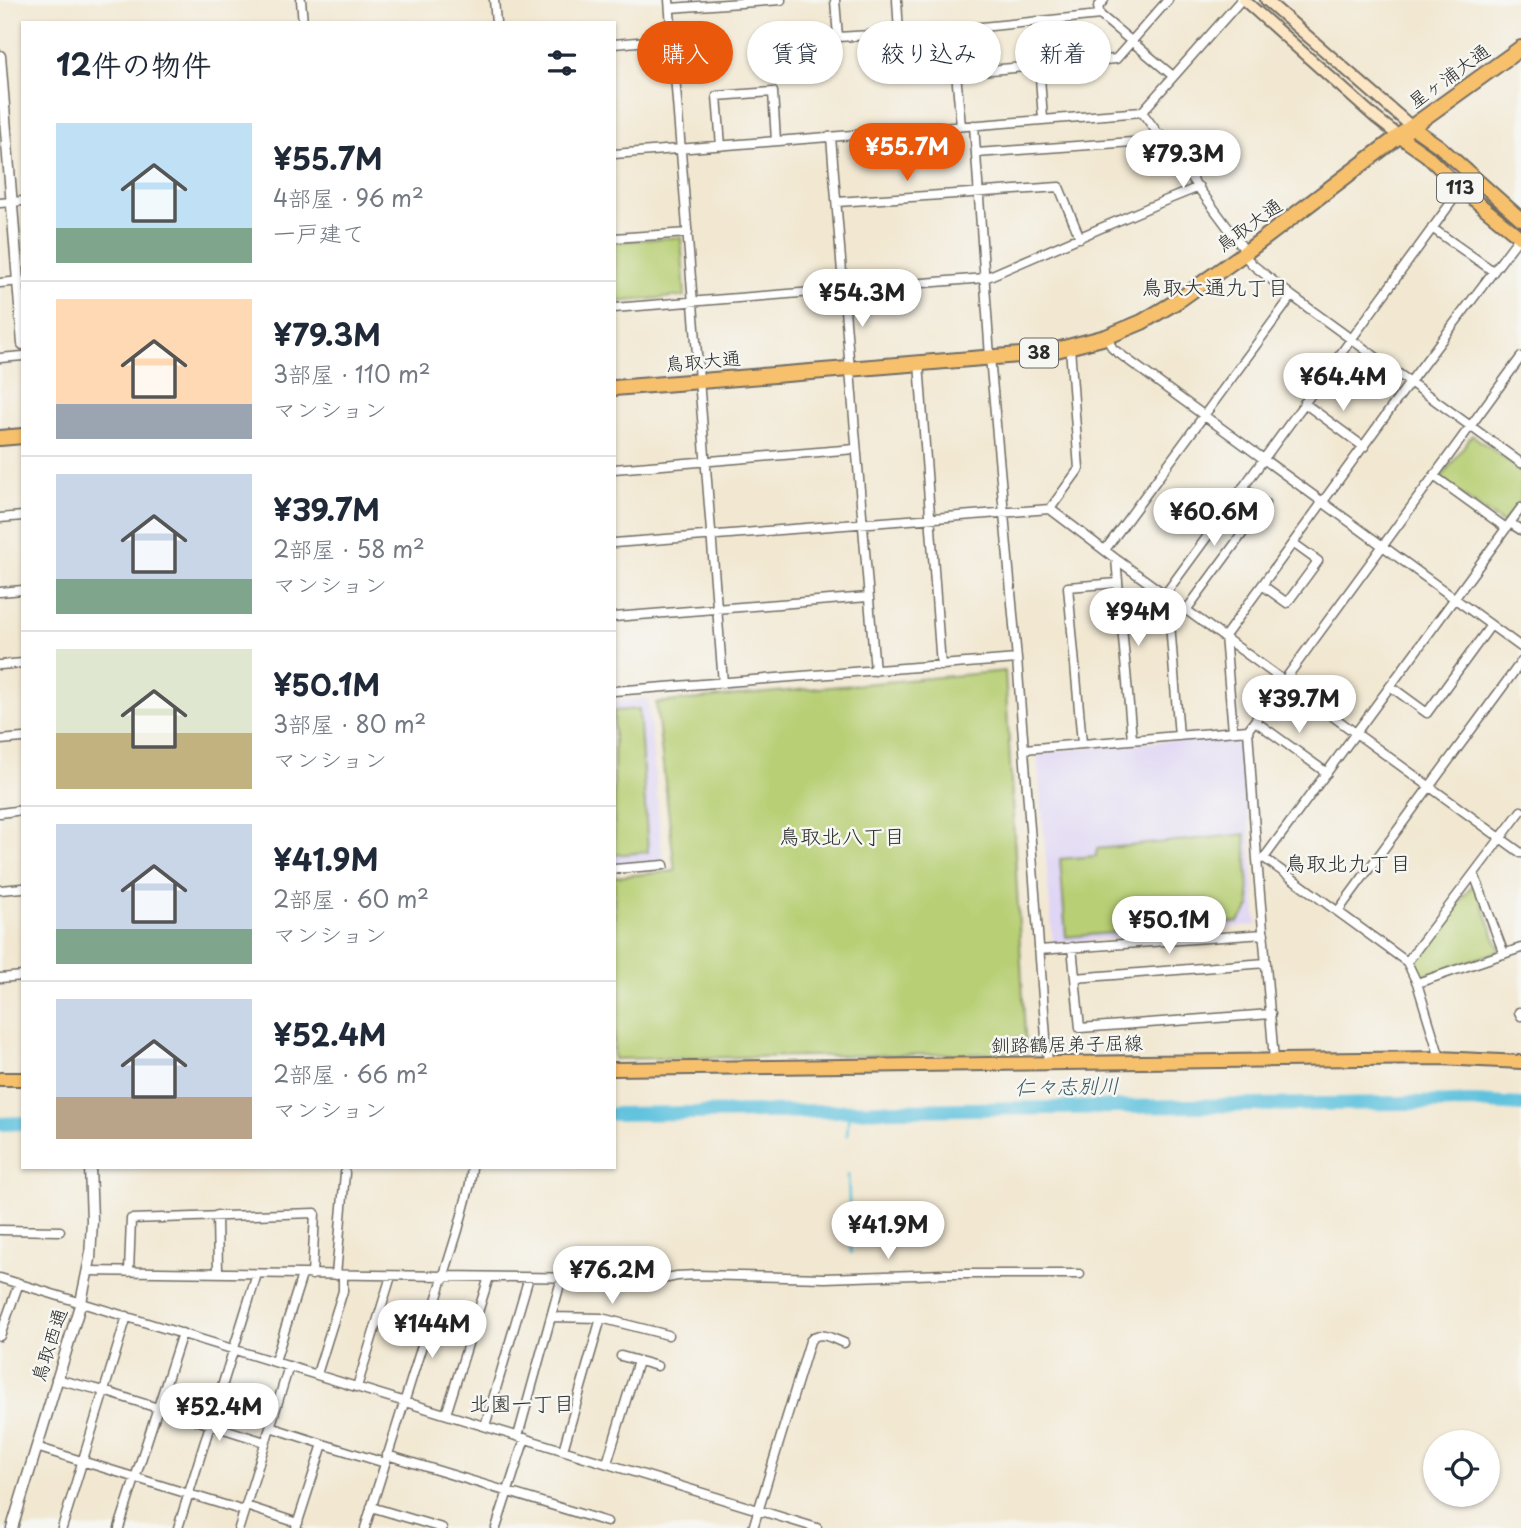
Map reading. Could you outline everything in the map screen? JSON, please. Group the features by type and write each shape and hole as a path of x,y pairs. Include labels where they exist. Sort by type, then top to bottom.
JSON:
{"highway":[{"name":"星ヶ浦大通","path":"1406,131 1521,48"},
{"name":"鳥取大通","path":"616,388 1045,353 1106,337 1142,322 1179,300 1406,131"},
{"path":"0,438 21,436"}],"main road":[{"path":"1243,0 1377,118 1406,131"},
{"path":"1266,0 1406,131"},
{"name":"113","path":"1406,131 1461,189 1520,237"},
{"name":"113","path":"1406,131 1439,146 1521,219"},
{"name":"釧路鶴居弟子屈線","path":"616,1069 1440,1058 1521,1062"},
{"path":"0,1079 21,1079"}],"street":[{"path":"301,0 303,21"},
{"path":"494,0 496,21"},
{"path":"670,4 780,0"},
{"path":"835,0 838,37 857,36"},
{"path":"897,0 898,21"},
{"path":"1104,0 1098,7 1100,15 1173,76"},
{"path":"1111,59 1116,59 1168,0"},
{"path":"616,154 1142,112 1243,0"},
{"path":"1036,21 1100,15"},
{"path":"616,44 637,42"},
{"path":"0,56 1,91 17,202 21,281 0,283"},
{"path":"676,84 723,683"},
{"path":"957,84 961,126"},
{"path":"1041,84 1044,119"},
{"path":"721,146 717,96 773,92 776,141"},
{"path":"1142,112 1253,265 1521,463"},
{"path":"974,125 990,357 1017,659 1048,1063"},
{"path":"976,153 1147,141 1160,134"},
{"path":"831,136 875,671"},
{"path":"836,202 1059,187 1080,238"},
{"path":"616,308 985,278 1199,187"},
{"path":"1179,736 1168,595 1243,487 1461,189"},
{"path":"0,203 17,202"},
{"path":"1432,228 1493,271"},
{"path":"616,238 688,233"},
{"path":"1233,731 1224,636 1520,237"},
{"path":"1105,550 1292,296"},
{"path":"1106,337 1113,349 1521,647"},
{"path":"1051,509 1079,469 1070,347"},
{"path":"0,358 21,356"},
{"path":"1274,1060 1248,730 1521,357"},
{"path":"919,363 942,666"},
{"path":"1304,403 1364,447"},
{"path":"616,469 855,449"},
{"path":"1434,477 1508,526 1521,530"},
{"path":"1187,610 1265,503 1243,487"},
{"path":"1260,859 1327,773 1521,508"},
{"path":"616,543 1051,509 1521,853"},
{"path":"0,518 21,516"},
{"path":"1262,585 1287,603 1318,561 1293,543"},
{"path":"1116,559 1132,739"},
{"path":"1082,743 1068,587 1118,583"},
{"path":"0,592 21,590"},
{"path":"616,617 868,597"},
{"path":"1390,687 1427,713 1491,625"},
{"path":"616,691 1017,659"},
{"path":"1338,911 1521,662"},
{"path":"0,666 21,663"},
{"path":"1255,721 1327,773"},
{"path":"1024,749 1248,730"},
{"path":"0,740 21,738"},
{"path":"0,813 21,810"},
{"path":"1408,962 1521,811"},
{"path":"1260,859 1408,962 1440,1058"},
{"path":"616,869 664,865"},
{"path":"1474,874 1504,954"},
{"path":"0,890 21,888"},
{"path":"1040,950 1264,934"},
{"path":"1072,947 1080,1028 1270,1014"},
{"path":"1417,983 1521,948"},
{"path":"1075,978 1266,963"},
{"path":"0,978 21,976"},
{"name":"鳥取西通","path":"12,1528 81,1302 90,1259 90,1169"},
{"path":"365,1528 443,1277 470,1184 472,1169"},
{"path":"317,1374 343,1291 340,1275 345,1173"},
{"path":"129,1272 131,1219 315,1213 307,1275 275,1361"},
{"path":"217,1215 218,1273"},
{"path":"0,1230 60,1231"},
{"path":"87,1271 663,1279 696,1275 825,1278 945,1274 1080,1274"},
{"path":"178,1528 257,1274"},
{"path":"357,1387 391,1276"},
{"path":"446,1414 489,1277"},
{"path":"485,1426 528,1277"},
{"path":"496,1528 508,1492 562,1277"},
{"path":"0,1278 817,1528"},
{"path":"0,1336 19,1283"},
{"path":"61,1528 127,1316"},
{"path":"551,1317 601,1318 668,1335"},
{"path":"563,1450 601,1318"},
{"path":"119,1528 181,1333"},
{"path":"753,1528 810,1341 818,1335 844,1343"},
{"path":"621,1356 657,1366"},
{"path":"607,1463 638,1361"},
{"path":"239,1528 289,1366"},
{"path":"56,1379 104,1391 265,1442"},
{"path":"270,1427 607,1522"},
{"path":"36,1447 297,1525 323,1444"},
{"path":"371,1507 442,1528"}],"shaded area":[{"path":"648,698 663,860 616,864 616,701"},
{"path":"1242,735 1257,925 1053,944 1037,752"}],"green space":[{"path":"681,237 685,296 616,302 616,242"},
{"path":"1472,435 1521,470 1521,499 1503,524 1440,480"},
{"path":"1005,671 1026,1053 616,1059 616,877 675,871 656,703"},
{"path":"639,709 648,852 616,855 616,711"},
{"path":"1245,834 1250,907 1238,922 1066,937 1060,859 1096,856 1097,849"},
{"path":"1474,883 1500,951 1421,977 1415,961"}],"waterway":[{"name":"仁々志別川","path":"616,1114 1475,1102 1521,1105"},
{"path":"847,1136 849,1110"},
{"name":"仁々志別川","path":"0,1124 21,1123"},
{"path":"848,1174 851,1253"}],"district":[{"name":"鳥取大通九丁目","path":"1215,288"},
{"name":"鳥取北八丁目","path":"842,837"},
{"name":"鳥取北九丁目","path":"1348,864"},
{"name":"北園一丁目","path":"522,1404"}]}
